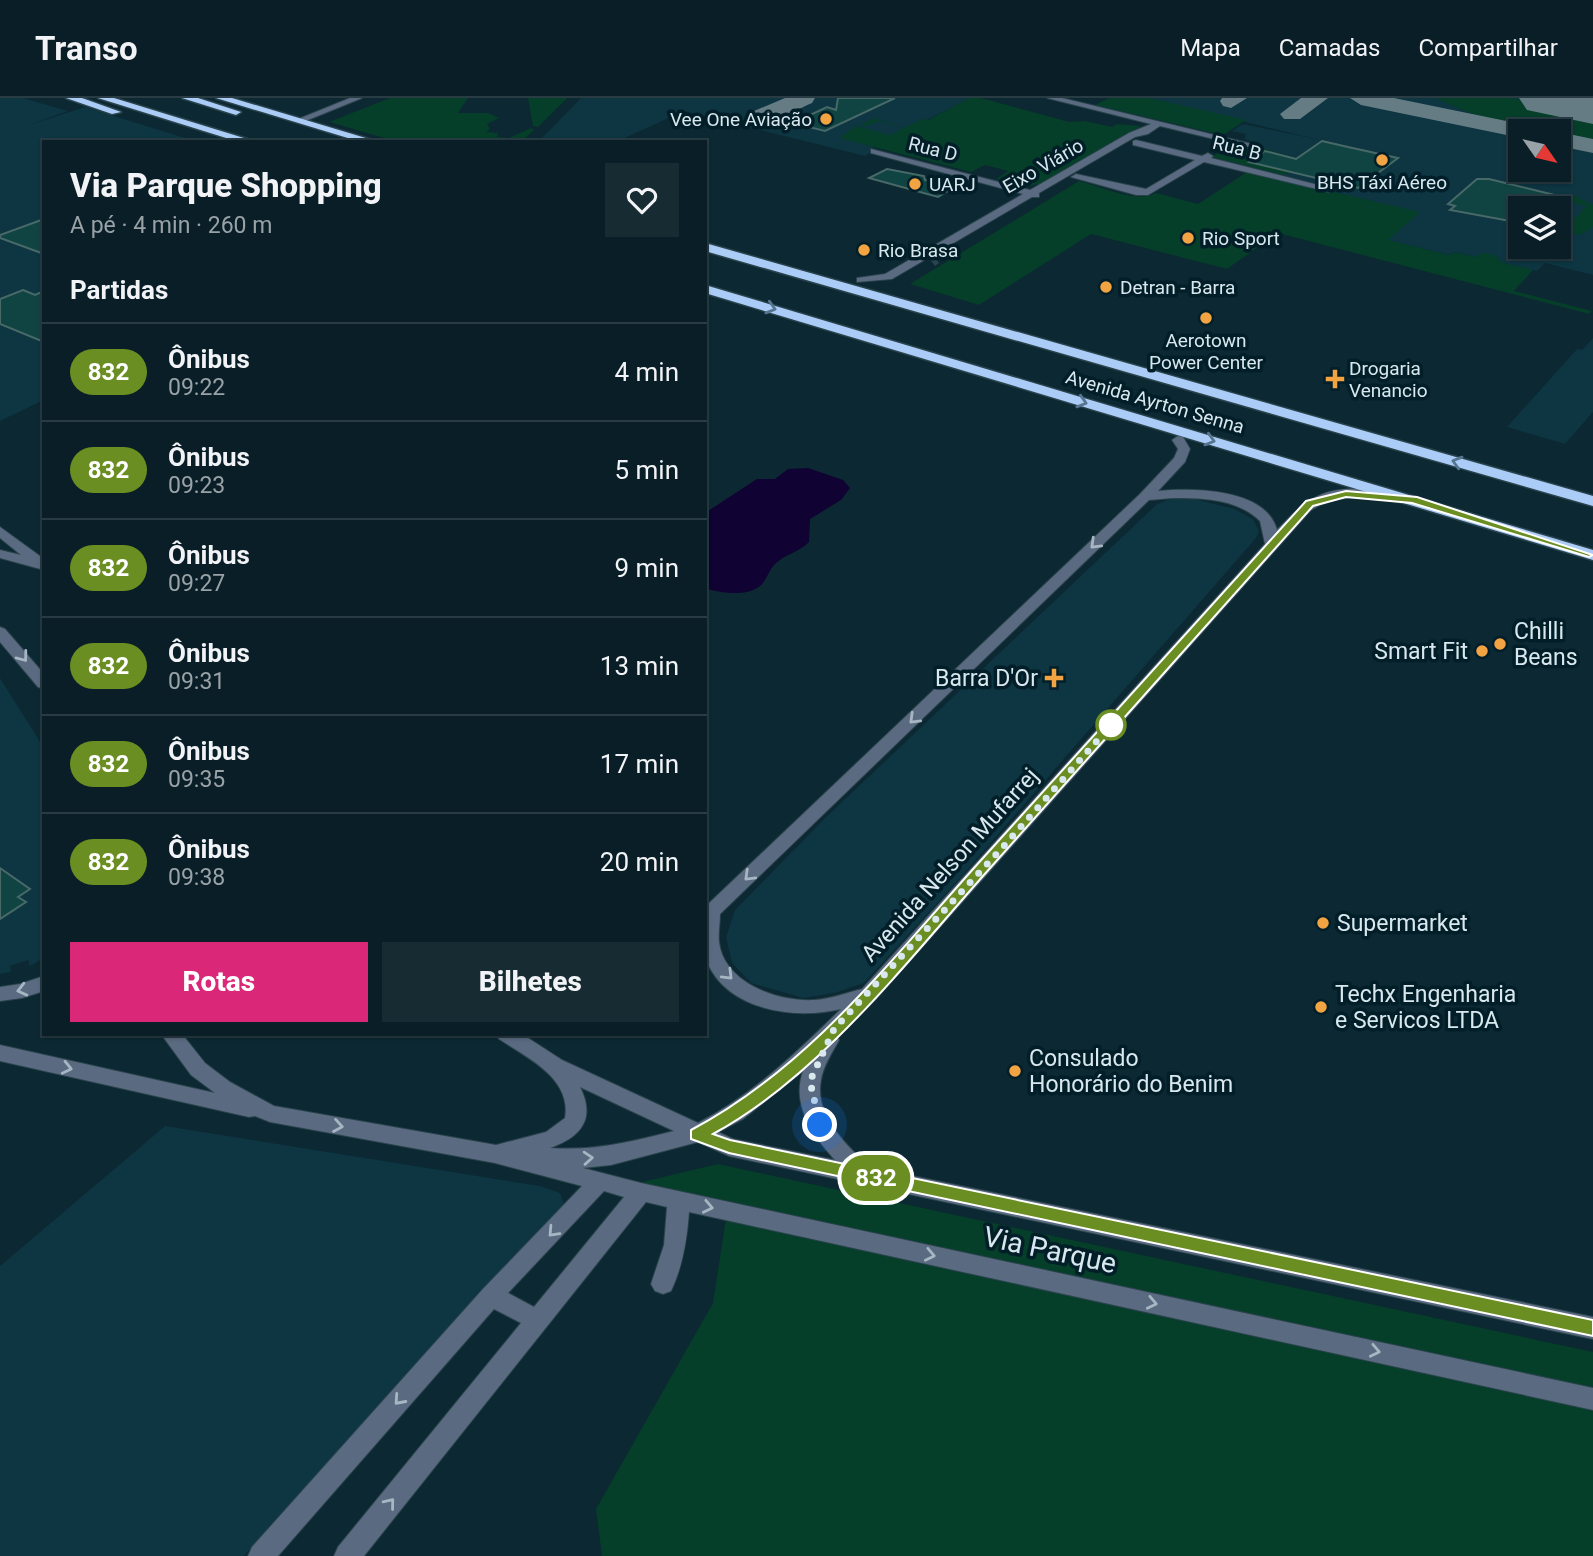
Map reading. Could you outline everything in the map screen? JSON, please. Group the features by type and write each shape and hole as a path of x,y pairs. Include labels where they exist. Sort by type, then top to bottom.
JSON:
{"highway":[{"path":"71,98 213,140"},
{"path":"103,98 245,140"},
{"path":"187,98 332,140"},
{"path":"220,98 262,114 282,126"},
{"path":"220,98 305,118 368,140"},
{"path":"204,137 220,140"},
{"name":"Avenida Ayrton Senna","path":"707,235 1593,489"},
{"name":"Avenida Ayrton Senna","path":"708,247 1593,501"},
{"name":"Avenida Ayrton Senna","path":"707,277 1593,540"},
{"name":"Avenida Ayrton Senna","path":"707,290 1593,555"},
{"path":"925,310 1073,340"},
{"path":"908,337 1042,391"},
{"path":"1121,414 1178,440"}],"street":[{"path":"305,118 334,102 358,98"},
{"path":"1051,98 1247,144"},
{"name":"Eixo Viário","path":"928,259 1132,135 1145,132 1159,123"},
{"name":"Eixo Viário","path":"861,280 899,278 1029,193 1054,191 1144,138 1145,132"},
{"path":"1076,177 1144,193 1232,140"},
{"name":"Rua B","path":"1136,143 1329,189"},
{"name":"Rua D","path":"871,153 1029,193"},
{"path":"868,995 814,1007 785,1006 753,995 727,977 716,960 709,944 708,916 1144,497 1180,459 1184,449 1178,440"},
{"path":"1144,497 1186,493 1251,507 1268,522 1272,545"},
{"name":"Avenida Nelson Mufarrej","path":"495,1154 584,1159 696,1135 736,1113 788,1073 868,995 1305,508 1317,500 1346,494 1413,500"},
{"path":"0,531 42,564"},
{"path":"0,554 42,565"},
{"path":"0,632 42,682"},
{"path":"0,993 22,991 42,984"},
{"path":"834,1029 810,1081 811,1096 827,1136 863,1175"},
{"path":"173,1036 198,1069 223,1088 270,1114"},
{"path":"0,1053 270,1114 495,1154 556,1140 566,1134 575,1122 578,1107 574,1090 555,1066 509,1036"},
{"name":"Via Parque","path":"555,1066 696,1135 729,1147 1593,1328"},
{"name":"Via Parque","path":"495,1154 641,1192 1593,1399"},
{"path":"261,1556 491,1296 599,1182"},
{"path":"347,1556 641,1192"},
{"path":"663,1284 674,1245 679,1200"},
{"path":"491,1296 539,1321"}],"shaded area":[{"path":"0,98 23,98 68,111 26,126 85,107 192,140 42,140 42,401 0,421"},
{"path":"581,98 970,98 872,148 877,149 865,156 684,111 620,140 540,140"},
{"path":"1144,98 1593,98 1593,275 1545,263 1537,271 1454,252 1449,255 1387,240 1327,190 1330,187 1222,161 1251,141 1244,139 1246,134 1232,131 1243,124 1320,140"},
{"path":"1593,338 1593,412 1565,444 1507,427 1577,349 1582,350"},
{"path":"808,468 843,480 850,488 841,500 810,519 809,542 776,563 760,586 748,592 733,593 707,588 707,512 757,479 775,479 788,469"},
{"name":"Barra D'Or","path":"1171,499 1194,499 1235,509 1253,519 1259,531 1256,538 962,876 864,983 835,993 803,998 751,983 732,963 726,937 735,910 825,818 1157,504"},
{"path":"0,678 42,745 42,959 30,966 28,960 10,966 11,972 0,974"},
{"path":"165,1126 540,1186 560,1193 564,1204 244,1556 0,1556 0,1266"}],"green space":[{"path":"390,98 468,98 458,113 488,113 499,118 487,124 490,129 486,132 509,138 531,128 534,130 523,140 391,140 329,122"},
{"path":"528,98 567,98 538,127 533,126"},
{"path":"969,98 981,98 1069,122 1085,121 1112,127 1117,124 1141,126 1040,184 1020,187 996,179 1008,171 985,165 971,172 839,138 856,126 890,135 903,128 879,121 867,126 860,125 874,118 904,128 923,119 928,120"},
{"path":"1109,98 1149,98 1246,120 1225,134 1218,134 1095,105"},
{"path":"1436,98 1511,98 1593,114 1593,142 1572,138 1572,119 1508,119 1508,125"},
{"path":"1234,144 1270,150 1297,159 1265,152 1250,161 1289,172 1285,175 1211,157"},
{"name":"Rio Sport","path":"1247,172 1420,212 1388,240 1449,255 1454,252 1476,257 1481,253 1495,255 1501,262 1533,270 1514,291 1592,311 1589,314 1278,233 1227,269 1091,234 979,305 910,284 1079,181 1118,193 1148,196 1156,193 1198,204"},
{"path":"1571,194 1593,205 1593,227 1579,235 1571,233 1571,222 1587,206 1571,202"},
{"path":"718,1164 1593,1352 1593,1556 602,1556 596,1509 713,1303 727,1212 642,1182"}],"building":[{"path":"838,98 895,98 825,131 793,123 827,107 836,110"},
{"path":"1322,141 1398,158 1358,188 1249,162 1265,151 1296,159"},
{"name":"UARJ","path":"887,169 924,176 925,180 955,187 938,197 869,178"},
{"path":"1477,179 1489,179 1559,196 1508,196 1508,221 1450,210 1455,206 1448,204"},
{"path":"42,220 42,253 0,238 0,235"},
{"path":"23,290 35,295 42,292 42,341 0,324 0,299"},
{"path":"0,868 30,889 18,897 26,902 0,919"}],"taxiway":[{"path":"762,116 804,98"},
{"path":"1231,101 1236,98"},
{"path":"1292,114 1317,98"},
{"path":"1361,98 1508,128"},
{"path":"1572,142 1593,146"}],"runway":[{"path":"1547,98 1593,107"}],"tunnel":[{"path":"932,262 936,259"}],"bus line":[{"name":"832","path":"1593,555 1413,500 1346,494 1328,496 1309,503 868,995 788,1073 736,1113 696,1135 729,1147 1208,1245 1593,1328"}],"place":[{"name":"Vee One Aviação","path":"826,119"},
{"name":"BHS Táxi Aéreo","path":"1382,160"},
{"name":"UARJ","path":"915,184"},
{"name":"Rio Sport","path":"1188,238"},
{"name":"Rio Brasa","path":"864,250"},
{"name":"Detran - Barra","path":"1106,287"},
{"name":"Aerotown Power Center","path":"1206,318"},
{"name":"Drogaria Venancio","path":"1335,379"},
{"name":"Chilli Beans","path":"1500,644"},
{"name":"Smart Fit","path":"1482,651"},
{"name":"Barra D'Or","path":"1054,678"},
{"name":"Supermarket","path":"1323,923"},
{"name":"Techx Engenharia e Servicos LTDA","path":"1321,1007"},
{"name":"Consulado Honorário do Benim","path":"1015,1071"}],"route":[{"path":"820,1125 811,1096 810,1081 834,1029 1003,847 1111,725"}]}
